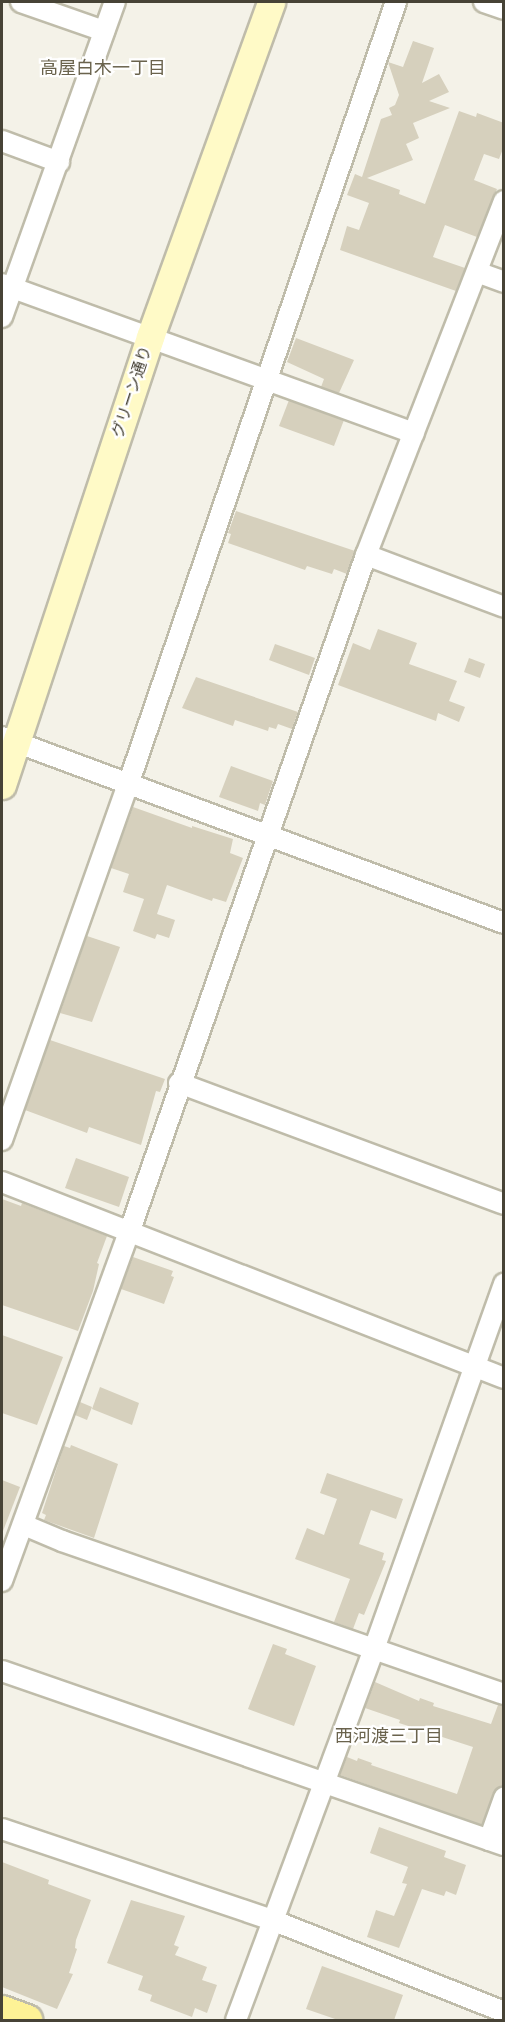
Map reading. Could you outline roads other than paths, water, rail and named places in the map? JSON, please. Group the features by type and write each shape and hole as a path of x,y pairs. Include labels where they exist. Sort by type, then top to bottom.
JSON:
{"main road":[{"path":"2,2011 27,2020"}],"street":[{"path":"21,2 104,31"},
{"path":"2,317 7,286 58,162 115,2"},
{"name":"グリーン通り","path":"2,785 9,739 271,2"},
{"path":"2,1140 128,785 396,2"},
{"path":"484,2 504,9"},
{"path":"2,141 58,162"},
{"path":"2,1581 129,1233 179,1083 366,555 504,201"},
{"path":"477,272 504,282"},
{"path":"7,286 414,434"},
{"path":"366,555 504,607"},
{"path":"9,739 504,923"},
{"path":"179,1083 504,1204"},
{"path":"2,1182 504,1378"},
{"path":"236,2020 374,1649 504,1283"},
{"path":"24,1525 62,1541 504,1694"},
{"path":"2,1671 496,1843 504,1798"},
{"path":"2,1829 272,1920 504,2012"}],"district":[{"name":"高屋白木一丁目","path":"103,68"},
{"name":"西河渡三丁目","path":"389,1736"}]}
